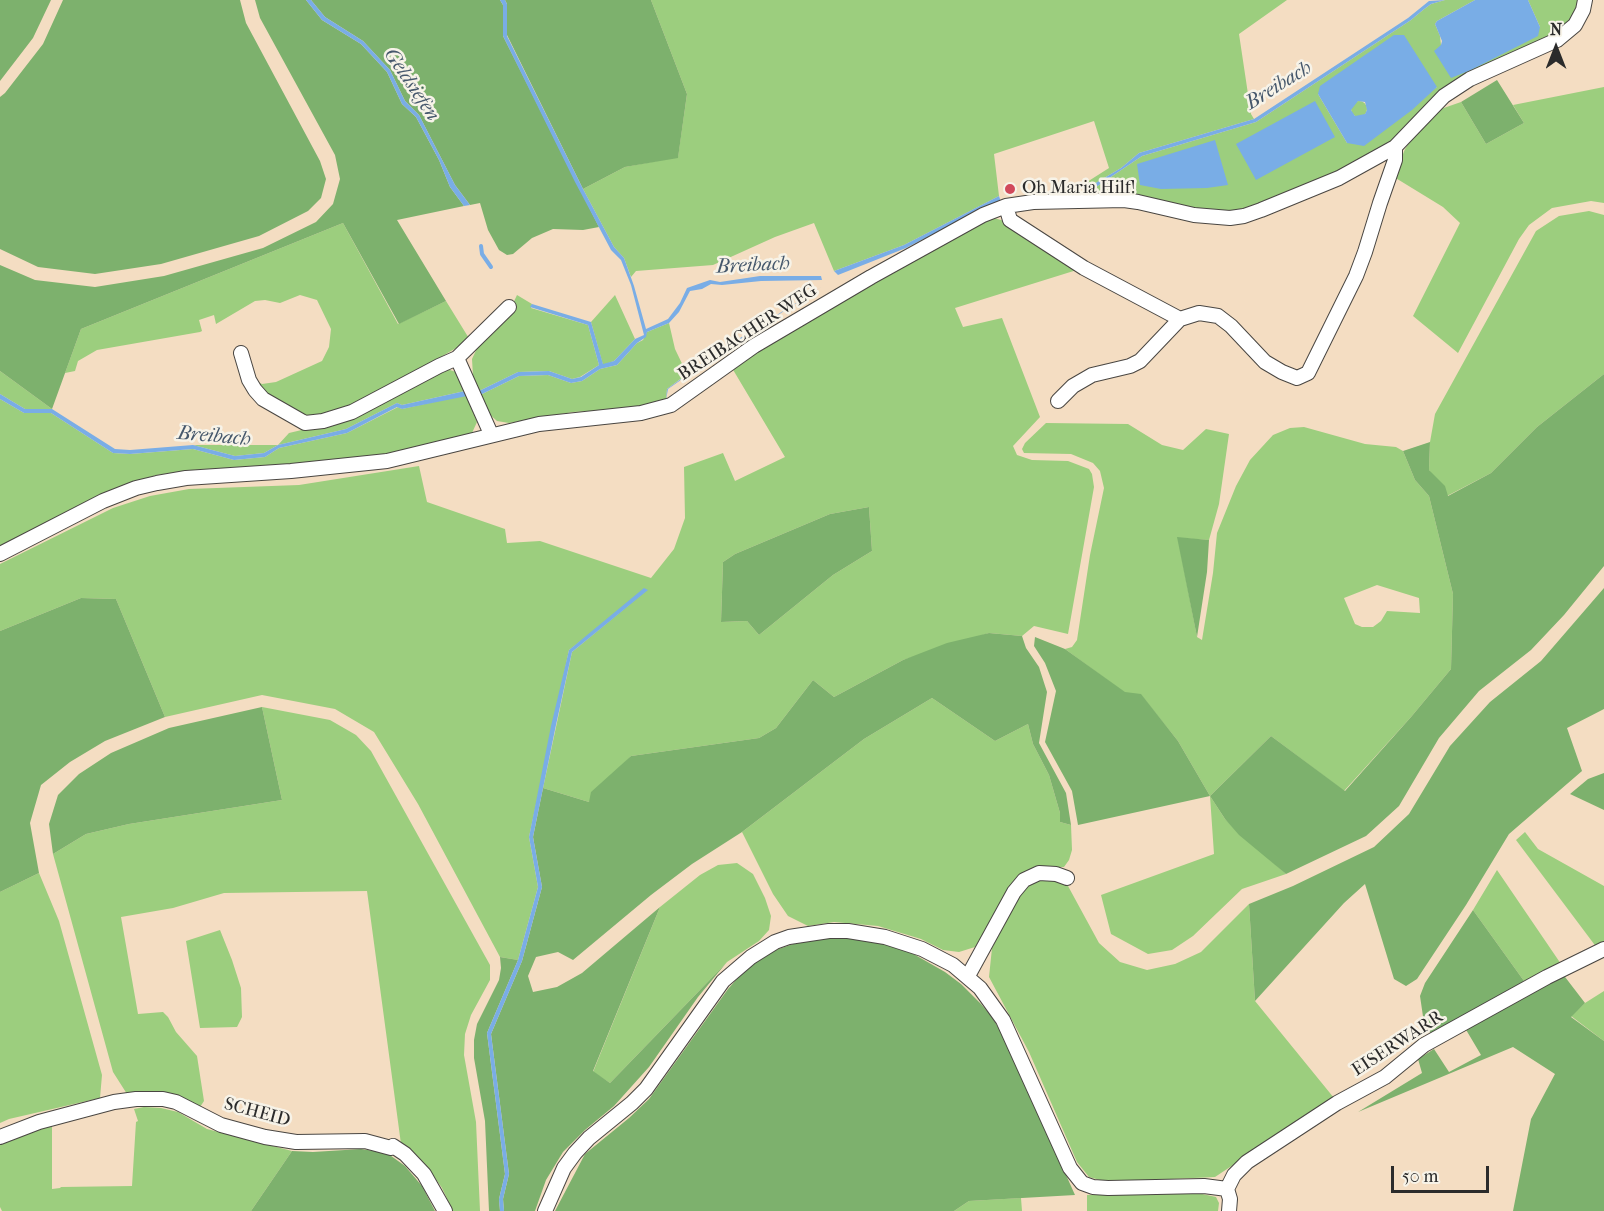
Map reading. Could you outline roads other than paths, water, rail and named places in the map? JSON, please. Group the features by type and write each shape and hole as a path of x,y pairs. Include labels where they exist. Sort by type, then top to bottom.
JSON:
{"street":[{"name":"BREIBACHER WEG","path":"0,554 103,501 136,488 157,483 186,478 300,471 387,461 539,424 641,413 671,405 764,340 871,277 983,215 1006,206 1033,202 1124,200 1203,216 1230,218 1245,216 1339,178 1373,161 1395,147 1444,96 1470,79 1557,40 1575,25 1583,10 1585,0"},
{"path":"1058,401 1073,386 1092,375 1130,366 1140,361 1180,319 1199,313 1218,316 1231,326 1265,362 1282,372 1297,378 1308,373 1356,276 1395,160 1395,147"},
{"path":"1006,206 1010,220 1084,268 1180,319"},
{"path":"241,353 249,380 263,399 305,423 323,421 352,412 416,377 457,358 508,307"},
{"path":"457,358 491,434"},
{"path":"968,976 1014,892 1024,880 1034,874 1047,872 1067,878"},
{"path":"545,1211 564,1168 575,1153 646,1089 723,981 761,949 789,937 829,931 885,937 922,949 968,976 991,1001 1003,1020 1070,1168 1078,1180 1093,1187 1204,1186 1227,1189 1230,1199 1229,1211"},
{"name":"EISERWARR","path":"1227,1189 1234,1175 1248,1162 1337,1103 1384,1077 1424,1045 1547,976 1604,949"},
{"name":"SCHEID","path":"0,1137 39,1122 114,1102 163,1099 176,1102 221,1125 266,1137 296,1142 365,1141 391,1148 393,1146 405,1154 424,1174 445,1211"}],"water":[{"path":"306,0 311,0 325,17 363,41 390,70 405,101 419,115 455,185 470,205 464,206 450,187 439,160 416,117 402,104 387,72 361,44 322,20"},
{"path":"500,0 505,0 507,4 507,36 583,189 614,247 624,258 646,329 668,319 680,303 687,288 710,280 720,282 760,276 821,276 822,280 711,284 702,289 690,291 679,312 669,323 647,332 646,337 637,343 617,365 600,369 582,381 571,383 548,375 519,376 480,395 479,391 518,372 549,371 572,379 581,377 599,365 588,325 530,307 532,304 591,322 603,364 614,361 635,339 644,335 631,285 621,260 611,250 575,182 503,36 503,5"},
{"path":"1445,0 1431,4 1411,20 1256,122 1142,156 1093,189 1089,187 1121,168 1139,153 1254,119 1408,18 1429,1"},
{"path":"1475,0 1528,0 1540,27 1538,36 1451,78 1434,51 1442,41 1435,24"},
{"path":"1394,35 1404,35 1437,87 1412,110 1364,146 1347,143 1318,94 1320,86","holes":["1358,101 1365,102 1367,110 1365,114 1355,116 1351,110"]},
{"path":"1315,101 1335,137 1256,180 1236,144"},
{"path":"1215,140 1228,185 1161,189 1140,185 1137,164"},
{"path":"999,196 1001,202 972,214 906,248 838,275 834,271 904,245"},
{"path":"823,286 668,389 666,400 667,389 721,350"},
{"path":"465,391 467,396 402,409 397,407 347,433 279,448 265,457 234,460 193,449 130,454 113,453 51,413 24,413 0,399 0,394 25,409 52,409 115,449 193,445 235,456 264,453 278,445 346,429 397,403 402,405"},
{"path":"644,588 648,590 572,652 533,837 542,887 522,961 491,1034 509,1174 503,1199 504,1211 500,1211 499,1199 505,1174 487,1033 518,960 538,887 529,837 551,726 569,650"}],"waterway":[{"name":"Geldsiefen","path":"481,246 482,254 491,267"}],"place":[{"name":"Oh Maria Hilf!","path":"1010,189"}],"water label":[{"name":"Breibach","path":"1279,86"},
{"name":"Breibach","path":"753,266"},
{"name":"Breibach","path":"214,437"}]}
